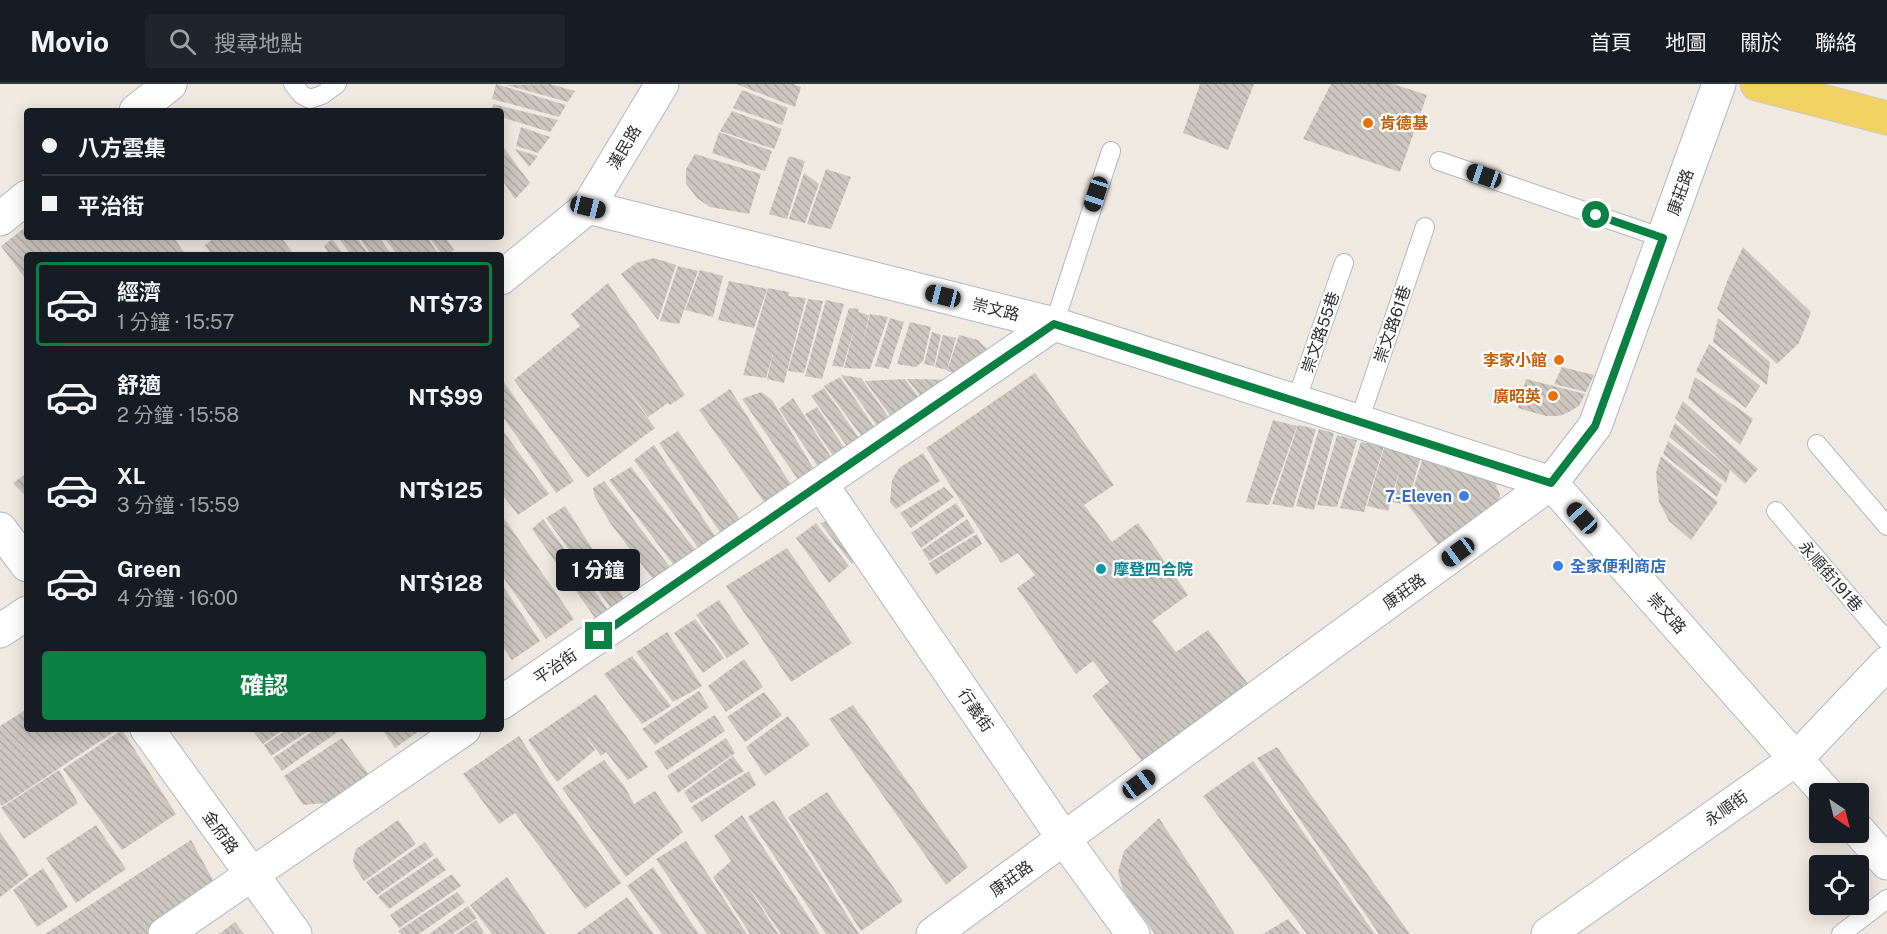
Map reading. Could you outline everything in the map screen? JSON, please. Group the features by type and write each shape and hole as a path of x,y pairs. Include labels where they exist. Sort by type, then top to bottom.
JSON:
{"main road":[{"path":"1757,84 1887,118"}],"street":[{"path":"140,108 170,84"},
{"name":"漢民路","path":"504,276 588,207 662,84"},
{"name":"康莊路","path":"933,934 1551,483 1595,426 1719,84"},
{"path":"0,219 24,199"},
{"name":"崇文路","path":"588,207 1054,324 1551,483 1817,783"},
{"name":"平治街","path":"504,701 1054,324"},
{"name":"行義街","path":"821,484 1064,839 1133,934"},
{"path":"0,529 24,561"},
{"path":"0,632 24,615"},
{"name":"永順街","path":"1548,934 1796,759 1887,663"},
{"name":"金府路","path":"149,732 295,934"},
{"path":"165,934 460,732"},
{"path":"1869,843 1887,863"}],"lane":[{"path":"293,84 302,95 310,99 322,95 337,84"},
{"path":"1054,324 1111,151"},
{"path":"1439,160 1663,238"},
{"name":"崇文路61巷","path":"1359,421 1425,226"},
{"name":"崇文路55巷","path":"1296,401 1344,263"},
{"path":"1817,444 1887,526"},
{"name":"永順街191巷","path":"1776,511 1887,641"},
{"path":"1841,934 1887,899"}],"building":[{"path":"496,84 566,105 559,117 492,99"},
{"path":"550,84 575,91 568,102 506,85"},
{"path":"736,84 793,84 801,87 795,107"},
{"path":"1200,84 1254,84 1228,150 1183,133"},
{"path":"1331,84 1393,84 1427,95 1400,172 1303,139"},
{"path":"742,90 788,108 782,125 733,108"},
{"path":"493,104 558,120 550,132 504,118 504,108 492,108"},
{"path":"732,111 782,129 774,149 720,131"},
{"path":"521,127 550,137 538,153 516,146"},
{"path":"719,132 772,151 765,171 712,153"},
{"path":"504,148 530,183 515,199 504,182"},
{"path":"515,149 538,156 529,167"},
{"path":"695,154 761,174 749,214 710,207 697,198 686,184 686,169"},
{"path":"789,156 805,161 787,219 769,214"},
{"path":"826,169 851,177 831,229 807,224"},
{"path":"804,173 819,184 805,223 789,219"},
{"path":"24,228 24,240 175,240 184,252 24,252 24,277 1,246"},
{"path":"212,240 283,240 292,252 210,252 205,245"},
{"path":"333,240 342,252 328,252 324,246"},
{"path":"340,240 358,240 367,252 349,252"},
{"path":"361,240 381,240 390,252 369,252"},
{"path":"386,240 429,240 437,252 395,252"},
{"path":"431,240 447,240 454,250 440,252"},
{"path":"1743,247 1811,312 1799,343 1777,364 1717,309"},
{"path":"654,258 676,265 658,320 621,274 636,263"},
{"path":"678,266 698,271 679,324 660,321"},
{"path":"700,270 723,276 713,317 685,310"},
{"path":"729,281 767,289 754,328 718,320"},
{"path":"608,283 685,395 670,405 668,403 648,417 610,367 655,428 587,478 514,380 580,326 571,314"},
{"path":"768,288 789,292 788,296 806,298 784,383 767,379 774,350 766,378 743,375"},
{"path":"808,299 823,301 804,373 788,371"},
{"path":"826,300 844,304 822,379 805,376"},
{"path":"849,308 859,309 858,312 869,315 861,350 870,314 888,317 870,369 844,368 857,319 843,367 832,366"},
{"path":"890,318 904,322 889,369 875,366"},
{"path":"1718,318 1770,362 1767,385 1713,342"},
{"path":"910,322 931,327 923,361 916,367 897,364"},
{"path":"932,332 941,335 934,366 924,364"},
{"path":"943,335 956,338 947,370 935,367"},
{"path":"959,335 978,340 986,348 988,357 969,377 947,371"},
{"path":"1709,344 1760,386 1746,408 1696,371"},
{"path":"1562,367 1594,375 1586,392 1554,384"},
{"name":"摩登四合院","path":"1035,373 1114,485 1084,505 1112,542 1138,523 1188,595 1152,621 1176,652 1208,630 1251,688 1145,765 1092,696 1109,682 1093,661 1076,674 1017,588 1035,575 1018,553 1001,563 926,448"},
{"path":"841,375 861,378 892,422 880,430"},
{"path":"840,377 879,434 866,442 824,386"},
{"path":"1695,377 1753,419 1740,445 1688,398"},
{"path":"905,379 920,399 892,418 865,381"},
{"path":"907,379 963,380 927,404"},
{"path":"1526,379 1585,394 1579,406 1567,413 1559,416 1546,416 1518,408"},
{"path":"504,382 574,481 556,493 504,418"},
{"path":"824,388 863,444 851,452 811,396"},
{"path":"730,389 793,488 767,506 699,410"},
{"path":"761,392 772,400 815,471 801,484 742,399"},
{"path":"793,398 835,463 821,471 779,409"},
{"path":"1683,401 1758,469 1745,484 1675,418"},
{"path":"817,407 847,452 835,459 805,414"},
{"path":"1273,420 1297,426 1269,505 1246,502"},
{"path":"1675,423 1730,470 1726,483 1669,437"},
{"path":"1298,425 1316,429 1293,508 1272,504"},
{"path":"1319,429 1334,433 1314,510 1296,506"},
{"path":"678,431 741,521 722,535 659,443"},
{"path":"504,432 549,494 518,515 504,497"},
{"path":"1337,435 1357,440 1337,507 1317,505"},
{"path":"1668,441 1722,485 1717,497 1663,454"},
{"path":"1361,442 1384,446 1364,512 1340,508"},
{"path":"654,445 719,542 702,553 634,460"},
{"path":"1385,445 1421,456 1407,505 1392,502 1400,468 1388,511 1367,506"},
{"path":"923,453 940,481 896,509 890,502 892,480 899,468"},
{"path":"1424,455 1494,480 1500,495 1498,505 1442,550 1408,505"},
{"path":"1661,456 1718,502 1691,540 1669,521 1659,502 1656,473"},
{"path":"631,467 697,552 676,568 609,480"},
{"path":"24,475 24,494 13,483"},
{"path":"604,481 673,571 656,583 610,523 595,497 593,488"},
{"path":"944,487 954,497 911,528 900,513"},
{"path":"956,503 965,516 921,548 911,533"},
{"path":"565,506 625,600 613,611 546,518"},
{"path":"504,518 574,619 546,639 504,578"},
{"path":"543,519 608,610 595,618 532,529"},
{"path":"967,519 975,532 929,561 922,550"},
{"path":"828,521 862,557 852,564 820,523"},
{"path":"816,523 849,566 829,583 796,538"},
{"path":"977,534 982,544 936,575 929,563"},
{"path":"787,548 852,643 791,682 726,586"},
{"path":"504,587 540,641 512,660 504,648"},
{"path":"719,600 749,644 727,658 696,615"},
{"path":"695,619 724,658 703,673 674,633"},
{"path":"667,632 702,686 673,702 636,652"},
{"path":"632,656 671,706 642,724 604,674"},
{"path":"744,659 763,687 726,712 708,686"},
{"path":"699,691 709,707 655,745 642,729"},
{"path":"764,692 782,715 745,742 727,717"},
{"path":"596,694 648,767 628,780 606,752 601,756 583,732 595,750 557,782 528,740"},
{"path":"853,705 968,867 946,885 829,719"},
{"path":"24,711 24,732 114,732 2,806 0,803 0,726"},
{"path":"715,715 725,731 667,770 654,752"},
{"path":"788,716 810,745 765,776 746,747"},
{"path":"119,732 123,732 176,814 122,850 63,769"},
{"path":"254,732 280,732 263,744"},
{"path":"284,732 307,732 271,756 264,745"},
{"path":"312,732 338,732 282,771 273,758"},
{"path":"384,732 418,732 395,748"},
{"path":"519,736 552,787 621,883 585,909 515,813 499,824 463,774"},
{"path":"342,738 370,776 335,802 303,805 284,776"},
{"path":"726,738 735,753 678,793 667,776"},
{"path":"1277,747 1410,934 1379,934 1257,758"},
{"path":"733,756 744,771 691,803 684,792"},
{"path":"604,760 625,787 634,804 655,791 683,832 626,877 562,788"},
{"path":"1253,761 1375,934 1307,934 1203,796"},
{"path":"59,770 78,803 24,839 1,808"},
{"path":"749,771 756,785 702,822 691,807"},
{"path":"827,792 903,901 861,931 788,817"},
{"path":"774,800 859,934 826,934 748,817"},
{"path":"742,815 820,934 781,934 744,880 778,934 750,934 713,877 731,861 714,836"},
{"path":"1159,818 1235,934 1155,934 1123,890 1118,872 1124,851"},
{"path":"398,820 416,844 364,881 355,868 353,860 356,849"},
{"path":"96,825 126,869 76,903 46,858"},
{"path":"0,832 29,875 0,897"},
{"path":"191,840 213,880 206,894 148,934 45,934"},
{"path":"686,841 747,934 707,934 656,859"},
{"path":"425,842 434,855 377,895 366,882"},
{"path":"437,857 446,870 389,909 378,897"},
{"path":"653,867 699,934 662,934 627,886"},
{"path":"43,868 68,907 37,927 13,890"},
{"path":"452,874 461,886 399,928 390,915"},
{"path":"507,877 546,934 492,934 470,905"},
{"path":"457,892 465,902 419,934 401,934 398,931"},
{"path":"627,897 654,934 576,934"},
{"path":"468,906 477,918 452,934 429,934"},
{"path":"1288,919 1300,934 1263,934"},
{"path":"476,920 484,932 482,934 456,934"},
{"path":"235,922 244,934 219,934"}],"place":[{"name":"肯德基","path":"1368,123"},
{"name":"李家小館","path":"1559,360"},
{"name":"廣昭英","path":"1553,396"},
{"name":"7-Eleven","path":"1464,496"},
{"name":"全家便利商店","path":"1558,566"},
{"name":"摩登四合院","path":"1101,569"}],"route":[{"path":"599,636 1054,324 1551,483 1595,426 1663,238 1596,215"}]}
